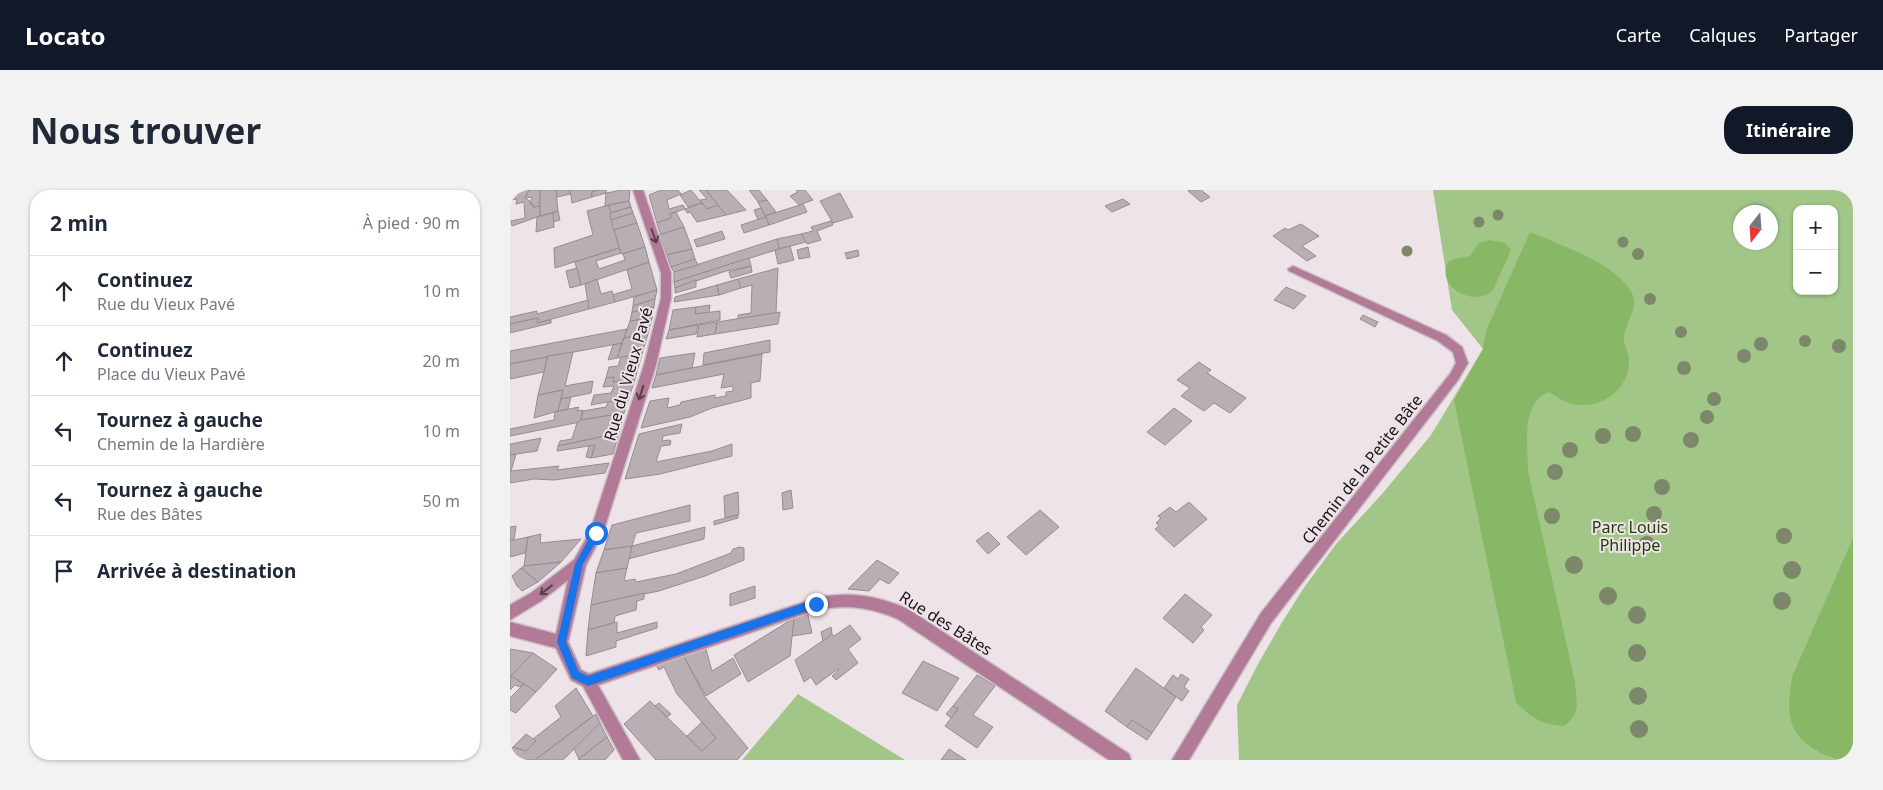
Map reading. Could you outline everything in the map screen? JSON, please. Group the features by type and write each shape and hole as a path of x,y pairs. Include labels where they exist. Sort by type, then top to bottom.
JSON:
{"street":[{"name":"Rue du Vieux Pavé","path":"579,564 596,533 650,365 666,298 666,273 638,190"},
{"name":"Chemin de la Petite Bâte","path":"1180,760 1266,618 1454,377 1462,363 1458,350 1442,338 1293,269"},
{"path":"510,614 579,564"},
{"path":"579,564 561,642 576,675 588,681 632,760"},
{"name":"Rue des Bâtes","path":"588,681 816,604 835,599 857,599 885,606 903,614 1123,760"},
{"path":"510,629 561,642"}],"green space":[{"name":"Parc Louis Philippe","path":"1433,190 1853,190 1853,760 1239,760 1237,705 1281,624 1303,589 1336,544 1382,494 1431,435 1483,349 1452,310"},
{"path":"1530,232 1597,262 1620,278 1629,288 1634,301 1634,307 1625,330 1624,342 1629,356 1626,378 1621,386 1607,398 1589,405 1572,404 1549,392 1540,397 1533,405 1528,426 1528,471 1575,682 1576,712 1564,726 1549,724 1537,719 1516,702 1454,400 1483,349 1486,331"},
{"path":"1489,240 1505,243 1511,250 1493,290 1486,295 1477,297 1459,293 1447,280 1448,262 1470,256 1479,243"},
{"path":"1853,538 1853,760 1829,757 1798,736 1790,719 1789,699 1792,677"},
{"path":"798,694 905,760 742,760"}],"building":[{"path":"510,190 529,190 525,198 530,201 530,204 533,204 533,207 540,206 540,216 512,226 511,221 525,218 524,202 516,204 517,199 510,200"},
{"path":"529,190 540,190 540,206 533,207 533,204 530,204 532,197 525,198"},
{"path":"540,190 556,190 558,211 540,216"},
{"path":"556,190 570,190 570,194 557,197"},
{"path":"570,190 599,190 592,192 592,197 572,203"},
{"path":"606,190 606,193 592,197 592,192"},
{"path":"630,190 629,201 605,206 606,193"},
{"path":"661,190 678,190 681,194 667,200 669,209 683,205 685,209 670,214 671,218 657,223 649,195"},
{"path":"691,190 702,203 688,207 680,195"},
{"path":"699,190 706,190 718,205 707,209 700,200 707,199"},
{"path":"706,190 727,190 746,210 726,215"},
{"path":"749,190 759,190 767,200 758,202"},
{"path":"796,190 805,190 813,200 799,205 790,196 798,192"},
{"path":"1201,190 1210,197 1201,202 1188,191"},
{"path":"840,193 853,217 833,223 820,201"},
{"path":"1123,199 1130,204 1112,212 1105,206"},
{"path":"767,200 776,212 765,216 758,202"},
{"path":"629,201 631,207 610,213 609,205"},
{"path":"702,203 707,209 718,205 726,215 697,222 690,212 687,213 685,209"},
{"path":"803,204 807,212 769,225 765,216"},
{"path":"609,205 619,248 555,268 554,248 593,235 587,211"},
{"path":"631,207 633,213 611,220 610,213"},
{"path":"761,208 766,217 758,220 754,210"},
{"path":"558,211 560,220 553,222 553,213"},
{"path":"676,212 684,227 661,235 657,223 671,218 670,214"},
{"path":"553,213 554,227 536,232 537,217"},
{"path":"633,213 637,223 614,230 611,220"},
{"path":"766,217 769,225 744,233 741,225"},
{"path":"831,221 833,225 817,231 821,240 807,244 801,234 813,231 811,227"},
{"path":"637,223 645,247 621,254 614,230"},
{"path":"1301,224 1319,236 1302,246 1316,256 1307,261 1273,236 1285,228 1288,230"},
{"path":"684,227 692,249 667,255 659,235"},
{"path":"722,231 725,239 697,247 694,240"},
{"path":"801,234 806,242 779,249 777,239"},
{"path":"777,239 779,249 674,282 674,272"},
{"path":"790,246 794,260 778,264 775,250"},
{"path":"645,247 649,262 581,285 575,262 619,248 621,253 596,261 599,269 625,260 623,254"},
{"path":"808,247 810,257 799,259 797,250"},
{"path":"692,249 695,259 671,267 667,255"},
{"path":"858,250 859,256 847,259 845,253"},
{"path":"749,258 751,266 726,271 675,288 674,282"},
{"path":"695,259 698,265 674,272 671,267"},
{"path":"649,262 657,290 615,302 612,295 632,289 627,270"},
{"path":"751,266 752,272 731,278 729,272"},
{"path":"577,268 581,285 570,288 566,271"},
{"path":"778,268 776,313 738,319 738,315 751,313 752,285 741,288 738,279"},
{"path":"597,279 601,294 612,291 615,302 589,309 585,284"},
{"path":"738,279 741,288 719,295 717,285"},
{"path":"696,280 696,287 675,293 675,288"},
{"path":"717,285 719,295 674,302 675,297"},
{"path":"1286,287 1306,296 1294,309 1274,300"},
{"path":"657,290 655,299 633,306 634,297"},
{"path":"655,299 654,307 632,312 633,306"},
{"path":"588,300 589,309 537,323 538,318 510,324 510,317 537,311 537,314"},
{"path":"710,305 709,313 695,314 696,307"},
{"path":"654,307 652,318 630,321 632,312"},
{"path":"696,307 695,314 720,311 720,320 669,330 673,310"},
{"path":"780,312 778,324 715,334 717,322"},
{"path":"1363,315 1378,322 1375,327 1360,319"},
{"path":"538,318 537,323 551,320 551,323 510,333 510,324"},
{"path":"652,318 648,334 624,338 630,321"},
{"path":"717,322 715,334 697,337 699,325"},
{"path":"698,325 696,334 666,339 669,330"},
{"path":"627,329 622,343 510,364 510,351"},
{"path":"648,334 642,354 617,358 624,338"},
{"path":"770,340 770,352 703,365 704,353"},
{"path":"622,343 617,358 608,360 613,345"},
{"path":"573,352 565,386 593,381 591,393 561,399 563,390 538,395 548,356"},
{"path":"695,353 692,368 656,375 660,358"},
{"path":"642,354 635,379 613,382 614,377 606,378 609,367 618,366 621,357"},
{"path":"762,354 760,381 751,383 751,398 712,408 690,417 641,428 650,401 669,398 667,408 680,405 681,402 715,395 715,398 726,396 726,392 733,391 733,386 721,388 724,374 652,388 656,375"},
{"path":"547,357 544,372 510,379 510,364"},
{"path":"1199,362 1211,370 1207,373 1246,398 1230,413 1214,403 1204,411 1181,396 1190,388 1177,380"},
{"path":"614,377 613,382 635,379 629,398 591,405 594,395 611,393 614,386 603,387 606,378"},
{"path":"563,390 558,411 534,418 538,395"},
{"path":"571,397 568,409 558,411 561,399"},
{"path":"629,398 624,413 581,420 583,411 606,407 608,402"},
{"path":"579,407 577,411 583,410 580,422 510,436 510,429 554,420 555,412"},
{"path":"1174,408 1192,421 1165,445 1147,432"},
{"path":"624,413 619,433 558,446 560,441 572,439 577,423 581,420"},
{"path":"682,424 680,433 663,436 662,441 671,441 670,445 661,446 656,462 712,451 732,444 732,456 660,474 625,479 639,434"},
{"path":"619,433 613,454 591,458 595,445 557,451 558,446"},
{"path":"541,438 537,451 510,455 510,444"},
{"path":"595,445 591,458 586,457 589,446"},
{"path":"516,454 511,471 559,466 557,470 609,463 605,473 554,480 534,479 510,483 510,455"},
{"path":"791,490 793,508 783,510 782,493"},
{"path":"738,492 739,514 725,518 724,496"},
{"path":"1189,502 1207,519 1174,547 1155,529 1159,526 1156,523 1161,518 1158,516 1170,507 1176,512"},
{"path":"690,505 690,521 636,533 632,546 604,550 612,525"},
{"path":"1040,510 1059,527 1026,555 1007,537"},
{"path":"738,515 738,518 714,525 714,521"},
{"path":"516,526 514,540 510,541 510,527"},
{"path":"705,527 704,539 628,559 632,546"},
{"path":"988,532 1000,544 988,554 976,541"},
{"path":"541,534 540,543 581,539 561,562 524,566 528,537"},
{"path":"528,537 525,553 510,557 510,541"},
{"path":"632,546 627,568 596,573 604,550"},
{"path":"744,548 744,560 705,576 659,591 591,605 596,573 627,568 624,581 635,579 636,582 676,574 731,553 733,549"},
{"path":"877,560 899,573 889,584 880,579 869,591 848,589"},
{"path":"561,562 538,582 521,568 524,566"},
{"path":"521,568 538,582 522,591 512,576"},
{"path":"755,586 755,598 730,606 730,594"},
{"path":"644,593 644,599 637,601 636,610 615,616 614,623 588,630 591,605"},
{"path":"1185,594 1212,615 1201,627 1204,630 1193,643 1163,618"},
{"path":"807,611 812,633 792,636 794,618"},
{"path":"794,618 790,656 748,682 734,655"},
{"path":"617,622 617,633 657,622 657,628 616,641 616,647 586,656 588,630"},
{"path":"850,625 861,639 848,649 858,663 836,680 832,676 838,669 816,685 811,677 804,682 795,660 832,634 834,636"},
{"path":"831,627 832,634 823,641 821,632"},
{"path":"705,646 712,671 733,658 741,674 706,696 683,655"},
{"path":"510,649 533,653 510,678"},
{"path":"533,653 557,669 536,692 511,676"},
{"path":"683,655 705,697 748,748 737,760 656,760 624,724 650,701 702,751 716,738 677,694 664,667 659,670 656,665"},
{"path":"923,661 959,678 937,711 902,693"},
{"path":"1136,668 1176,697 1152,733 1132,720 1127,727 1105,711"},
{"path":"1181,674 1189,679 1184,687 1189,691 1182,701 1164,688 1173,675 1178,679"},
{"path":"977,675 995,686 973,715 993,727 977,748 945,726 958,709 953,706"},
{"path":"511,676 524,684 520,687 515,685 510,690"},
{"path":"524,684 536,692 516,713 510,710 510,698"},
{"path":"576,688 593,716 535,760 510,760 510,750 513,747 526,751 536,741 533,739 561,717 555,706"},
{"path":"659,703 671,714 667,717 655,706"},
{"path":"953,706 958,709 951,718 946,714"},
{"path":"596,714 600,723 563,760 535,760"},
{"path":"1132,720 1152,733 1147,740 1127,727"},
{"path":"702,722 716,738 702,751 687,736"},
{"path":"600,723 607,737 579,759 574,749"},
{"path":"526,734 536,741 526,751 513,747"},
{"path":"607,737 614,750 605,760 578,760"},
{"path":"949,749 966,760 941,760"}],"route":[{"path":"596,533 579,564 561,642 576,675 588,681 816,604"}]}
